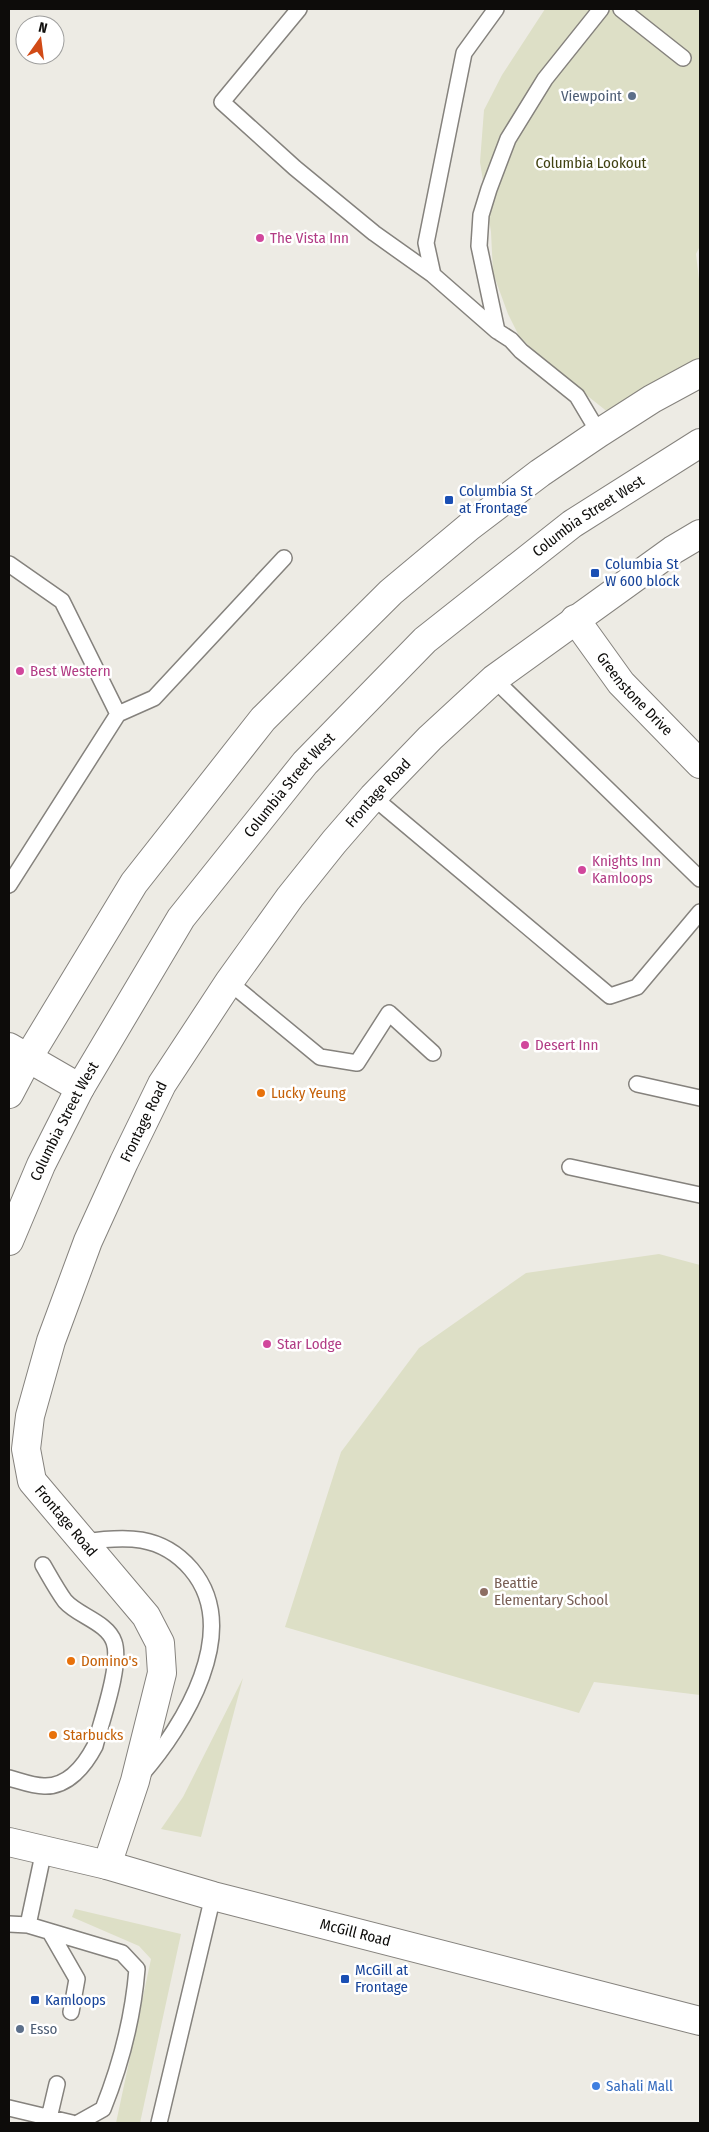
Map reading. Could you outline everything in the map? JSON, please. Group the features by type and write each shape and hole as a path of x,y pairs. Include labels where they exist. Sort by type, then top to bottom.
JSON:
{"street":[{"path":"9,1094 18,1052 134,883 264,719 391,592 470,526 540,473 599,433 652,399 700,374"},
{"name":"Columbia Street West","path":"9,1241 41,1165 80,1088 181,918 305,764 432,634 572,524 700,443"},
{"name":"Frontage Road","path":"107,1865 135,1781 162,1673 160,1643 146,1616 32,1481 26,1449 30,1416 51,1342 65,1299 88,1241 162,1084 229,982 290,897 373,797 430,738 494,679 673,550 700,534"},
{"name":"Greenstone Drive","path":"576,619 621,683 700,764"},
{"path":"18,1052 80,1088"},
{"name":"McGill Road","path":"9,1842 107,1865 214,1896 700,2021"}],"lane":[{"path":"299,9 222,102 295,168 367,227 432,275 577,396 599,433"},
{"path":"432,275 426,243 464,53 496,9"},
{"path":"498,331 479,246 482,215 489,189 508,139 545,79 601,9"},
{"path":"621,9 683,58"},
{"path":"9,885 118,714 154,698 284,558"},
{"path":"9,564 62,601 118,714"},
{"path":"494,679 700,879"},
{"path":"373,797 610,996 637,987 700,912"},
{"path":"229,982 320,1057 357,1063 389,1013 434,1053"},
{"path":"637,1084 700,1098"},
{"path":"570,1167 700,1196"},
{"path":"83,1542 136,1538 163,1546 175,1553 191,1568 203,1586 211,1612 208,1654 195,1694 186,1712 158,1755 135,1781"},
{"path":"9,1778 43,1786 55,1785 69,1779 90,1756 95,1746 115,1668 117,1654 114,1641 107,1631 66,1602 43,1565"},
{"path":"28,1925 44,1850"},
{"path":"159,2123 214,1896"},
{"path":"9,1925 28,1925 122,1953 137,1969 132,2014 118,2071 103,2109 78,2123"},
{"path":"50,1932 77,1979 71,2012"},
{"path":"49,2118 56,2084"},
{"path":"9,2108 72,2123"}],"green space":[{"name":"Columbia Lookout","path":"545,9 700,9 700,246 696,254 700,288 700,363 609,413 545,362 519,336 508,314 493,273 491,232 480,162 484,110 502,75"},
{"path":"659,1254 700,1265 700,1695 594,1682 579,1713 285,1627 341,1452 419,1348 526,1273"},
{"path":"243,1678 201,1837 161,1829 183,1797"},
{"path":"75,1909 181,1934 140,2123 116,2123 151,1959 139,1946 72,1917"}],"place":[{"name":"Viewpoint","path":"632,96"},
{"name":"The Vista Inn","path":"260,238"},
{"name":"Columbia St at Frontage","path":"449,500"},
{"name":"Columbia St W 600 block","path":"595,573"},
{"name":"Best Western","path":"20,671"},
{"name":"Knights Inn Kamloops","path":"582,870"},
{"name":"Desert Inn","path":"525,1045"},
{"name":"Lucky Yeung","path":"261,1093"},
{"name":"Star Lodge","path":"267,1344"},
{"name":"Beattie Elementary School","path":"484,1592"},
{"name":"Domino's","path":"71,1661"},
{"name":"Starbucks","path":"53,1735"},
{"name":"McGill at Frontage","path":"345,1979"},
{"name":"Kamloops","path":"35,2000"},
{"name":"Esso","path":"20,2029"},
{"name":"Sahali Mall","path":"596,2086"}]}
